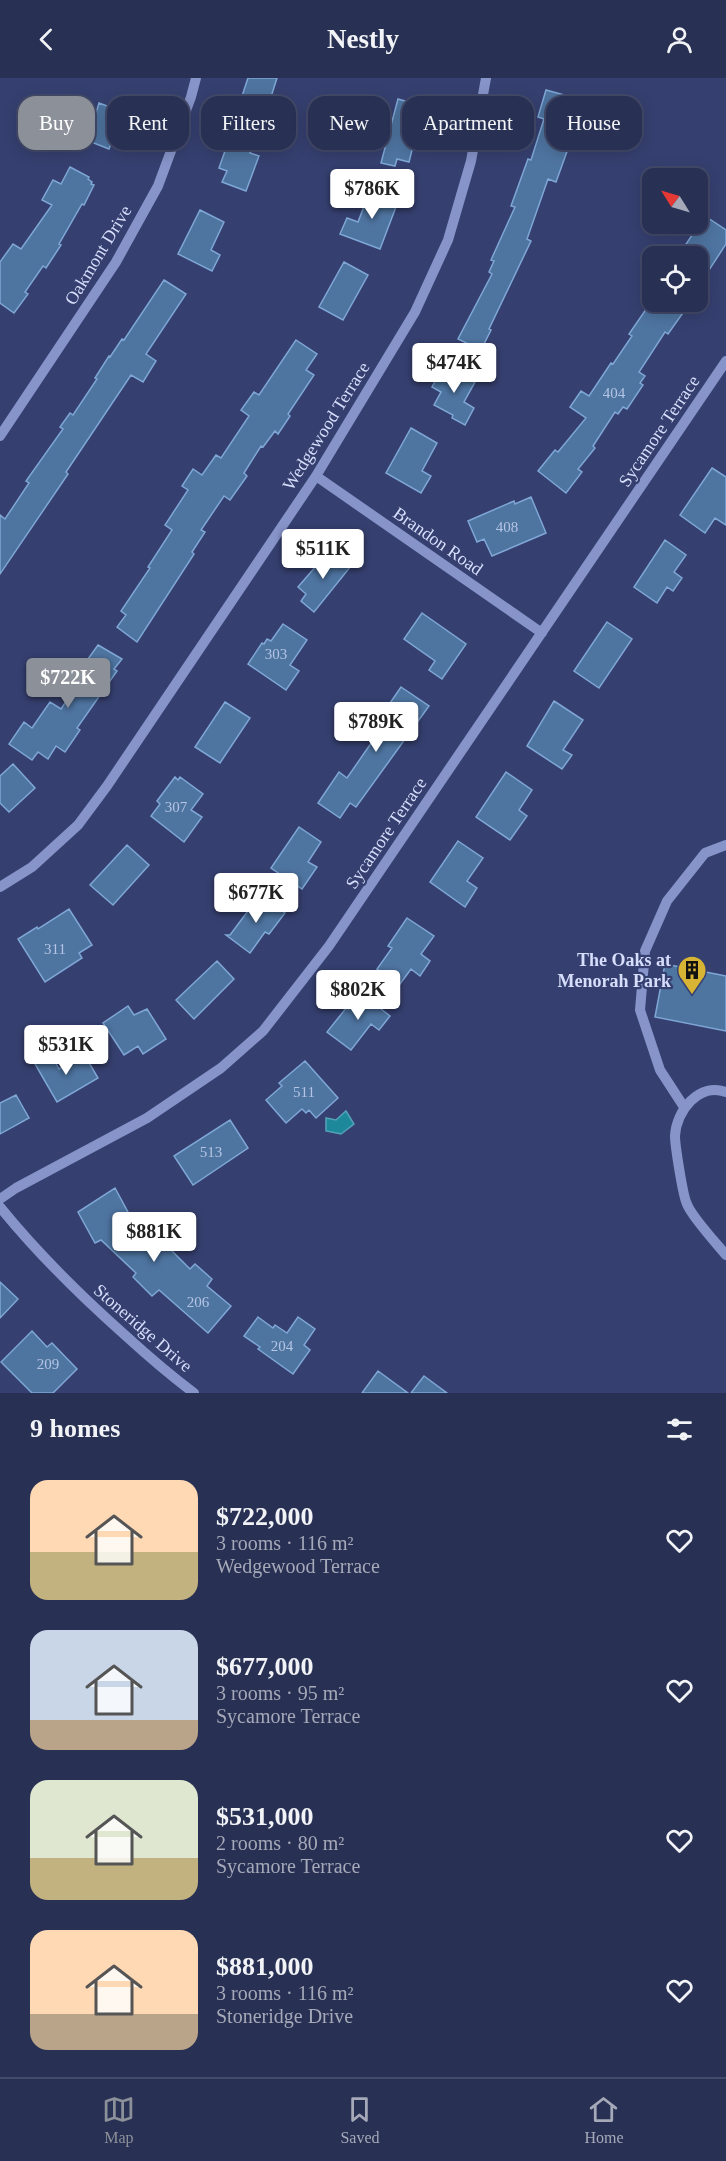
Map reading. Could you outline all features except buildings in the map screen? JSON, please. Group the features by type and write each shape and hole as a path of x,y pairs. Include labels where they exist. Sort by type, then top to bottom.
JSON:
{"street":[{"name":"Oakmont Drive","path":"0,436 127,243 158,186 196,78"},
{"name":"Wedgewood Terrace","path":"0,887 32,867 78,825 107,786 316,476 415,312 448,240 471,161 486,78"},
{"name":"Sycamore Terrace","path":"0,1199 16,1188 147,1118 221,1068 263,1031 329,946 726,362"},
{"name":"Brandon Road","path":"316,476 542,633"},
{"path":"684,1107 660,1070 640,1010 645,951 667,901 705,853 726,845"},
{"path":"726,1092 719,1090 699,1094 684,1107 675,1135 687,1205 726,1255"},
{"name":"Stoneridge Drive","path":"0,1207 79,1294 194,1393"}],"shaded area":[{"path":"346,1111 354,1124 341,1134 326,1131 326,1118 336,1120"}],"place":[{"name":"The Oaks at Menorah Park","path":"692,996"}]}
